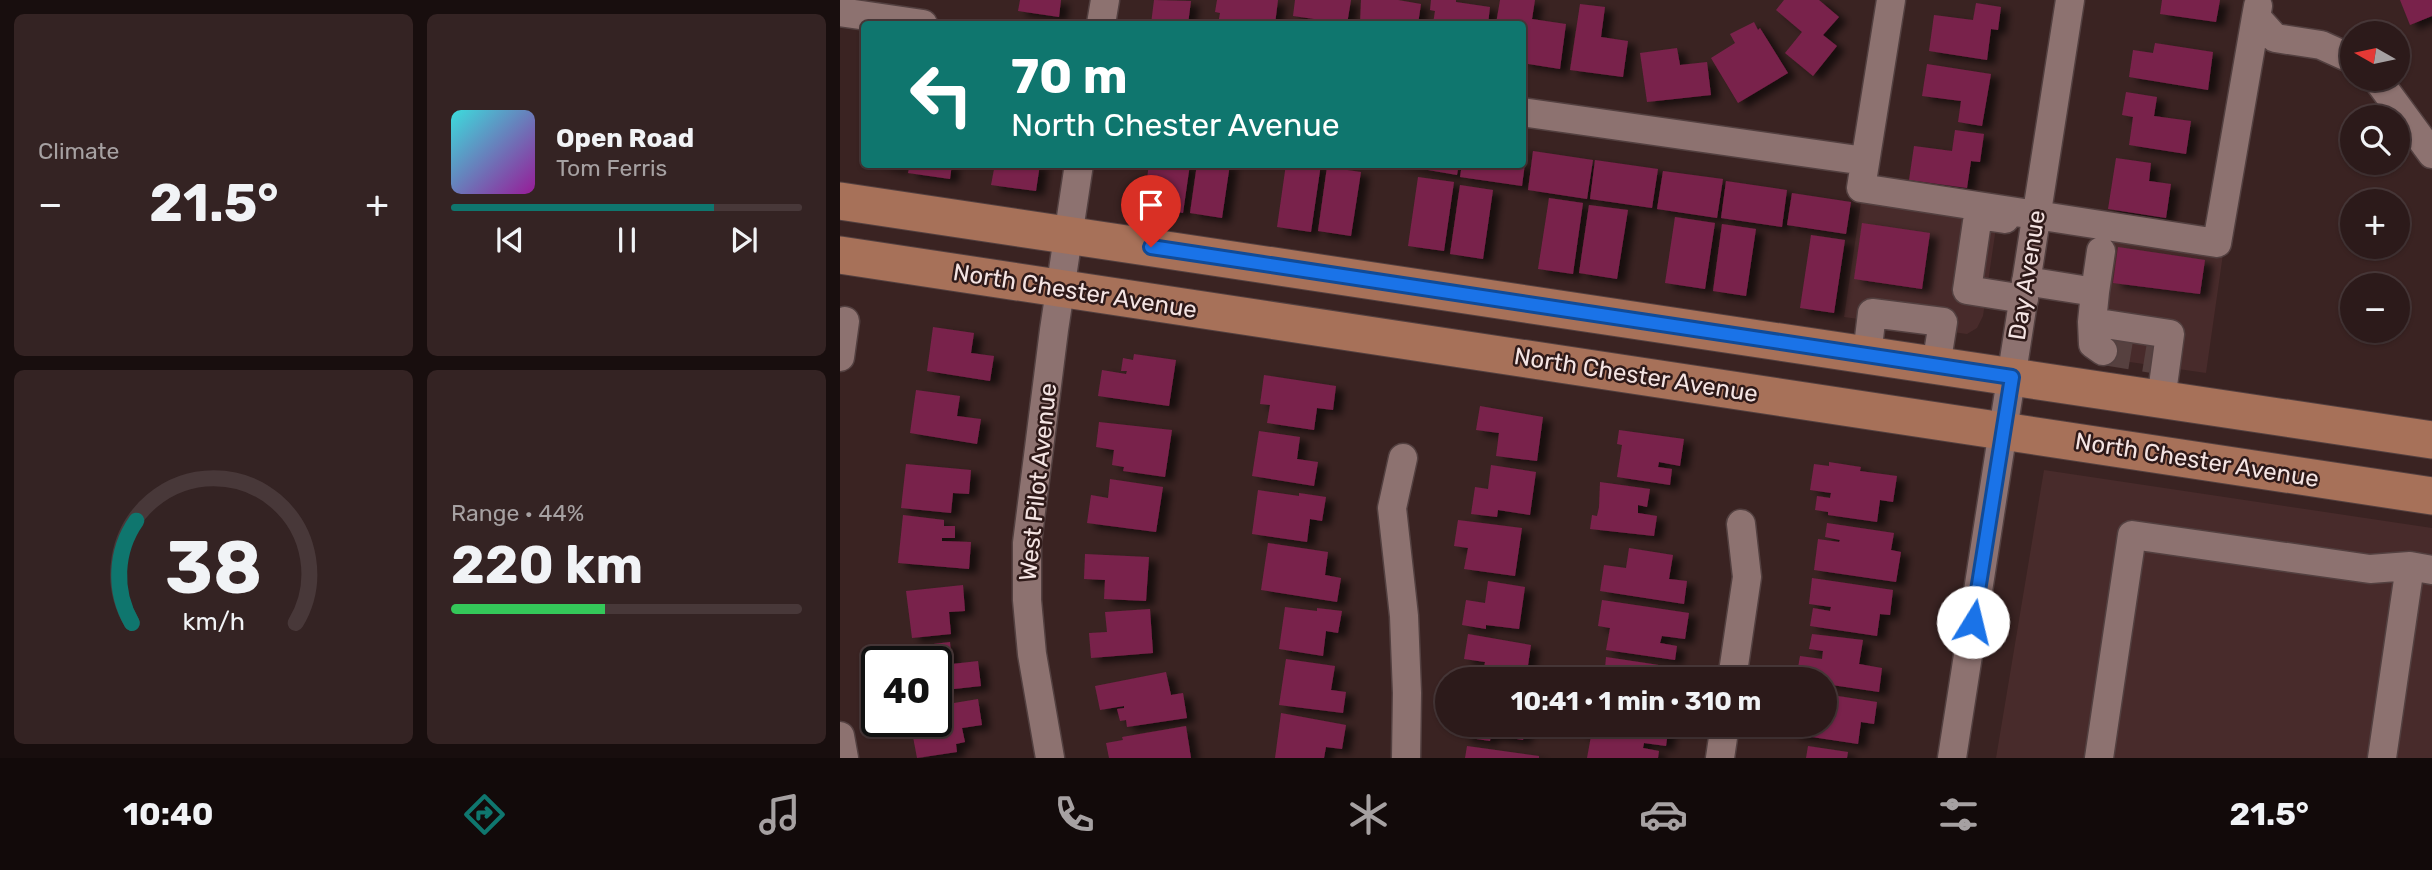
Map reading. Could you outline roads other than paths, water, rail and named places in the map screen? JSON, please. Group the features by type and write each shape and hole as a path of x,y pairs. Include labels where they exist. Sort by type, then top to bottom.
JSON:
{"main road":[{"path":"840,201 2432,440"},
{"name":"North Chester Avenue","path":"840,256 2432,496"}],"street":[{"path":"1102,21 1105,0"},
{"path":"1891,0 1861,188 2036,219 2217,243 2258,8"},
{"name":"Day Avenue","path":"1952,758 2070,0"},
{"path":"2258,8 2275,38 2321,46 2340,54"},
{"path":"840,12 902,21"},
{"path":"2386,91 2432,154"},
{"path":"1526,113 1866,160"},
{"name":"West Pilot Avenue","path":"1050,758 1032,654 1027,600 1027,543 1059,288 1078,168"},
{"path":"1936,366 1942,322 1967,290 1978,215 2036,219"},
{"path":"2101,251 2092,323 2094,344 2103,351"},
{"path":"1967,290 2095,292"},
{"path":"1867,355 1872,313 1942,322"},
{"path":"840,357 845,321"},
{"path":"2092,323 2170,334 2159,360 2161,400"},
{"path":"1402,458 1392,508 1404,616 1408,693 1406,758"},
{"path":"1734,667 1747,577 1741,524"},
{"path":"2099,758 2132,535 2370,569 2421,568 2382,758"},
{"path":"840,736 844,758"},
{"path":"1720,758 1723,737"}],"tunnel":[{"path":"2103,351 2152,359"}]}
